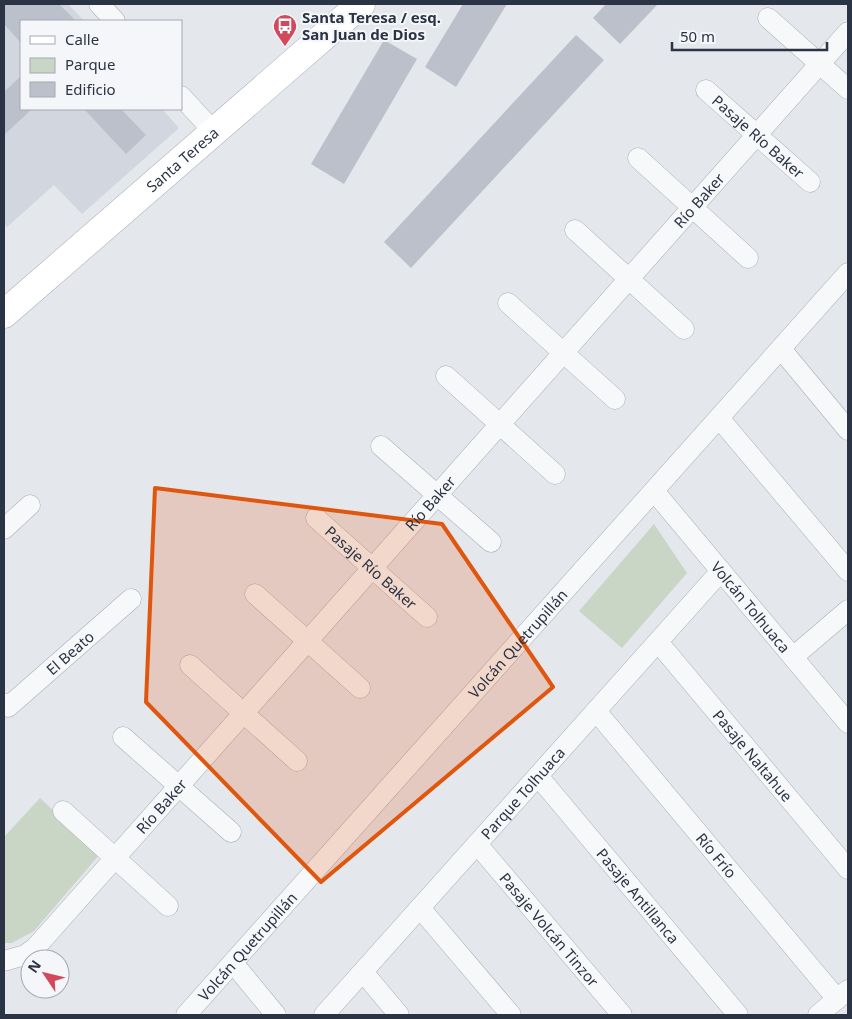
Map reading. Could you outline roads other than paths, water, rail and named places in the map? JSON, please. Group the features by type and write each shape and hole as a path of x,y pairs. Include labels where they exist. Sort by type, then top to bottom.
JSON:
{"street":[{"path":"99,4 114,20"},
{"name":"Santa Teresa","path":"4,312 361,4"},
{"path":"768,18 848,89"},
{"name":"Río Baker","path":"4,961 25,955 36,947 848,32"},
{"name":"Pasaje Río Baker","path":"706,90 810,182"},
{"path":"182,97 214,132"},
{"path":"638,158 748,258"},
{"path":"575,230 684,329"},
{"name":"Volcán Quetrupillán","path":"186,1015 781,349 846,282"},
{"path":"508,303 615,399"},
{"path":"781,349 848,430"},
{"path":"446,376 555,474"},
{"path":"719,418 848,571"},
{"path":"381,446 491,542"},
{"name":"Volcán Tolhuaca","path":"654,491 848,723"},
{"path":"4,529 30,505"},
{"name":"Pasaje Río Baker","path":"316,518 426,617"},
{"name":"Parque Tolhuaca","path":"324,1015 721,571"},
{"path":"254,594 360,688"},
{"name":"El Beato","path":"6,705 131,599"},
{"path":"793,657 848,610"},
{"name":"Pasaje Naltahue","path":"658,642 848,869"},
{"path":"190,665 297,761"},
{"name":"Río Frío","path":"596,712 843,995"},
{"path":"123,737 231,832"},
{"name":"Pasaje Antillanca","path":"538,776 738,1015"},
{"path":"63,811 168,906"},
{"name":"Pasaje Volcán Tinzor","path":"477,844 622,1015"},
{"path":"420,908 511,1015"},
{"path":"233,963 276,1015"},
{"path":"363,972 399,1015"},
{"path":"818,1015 843,995"}],"place":[{"name":"Santa Teresa / esq. San Juan de Dios","path":"285,47"}]}
